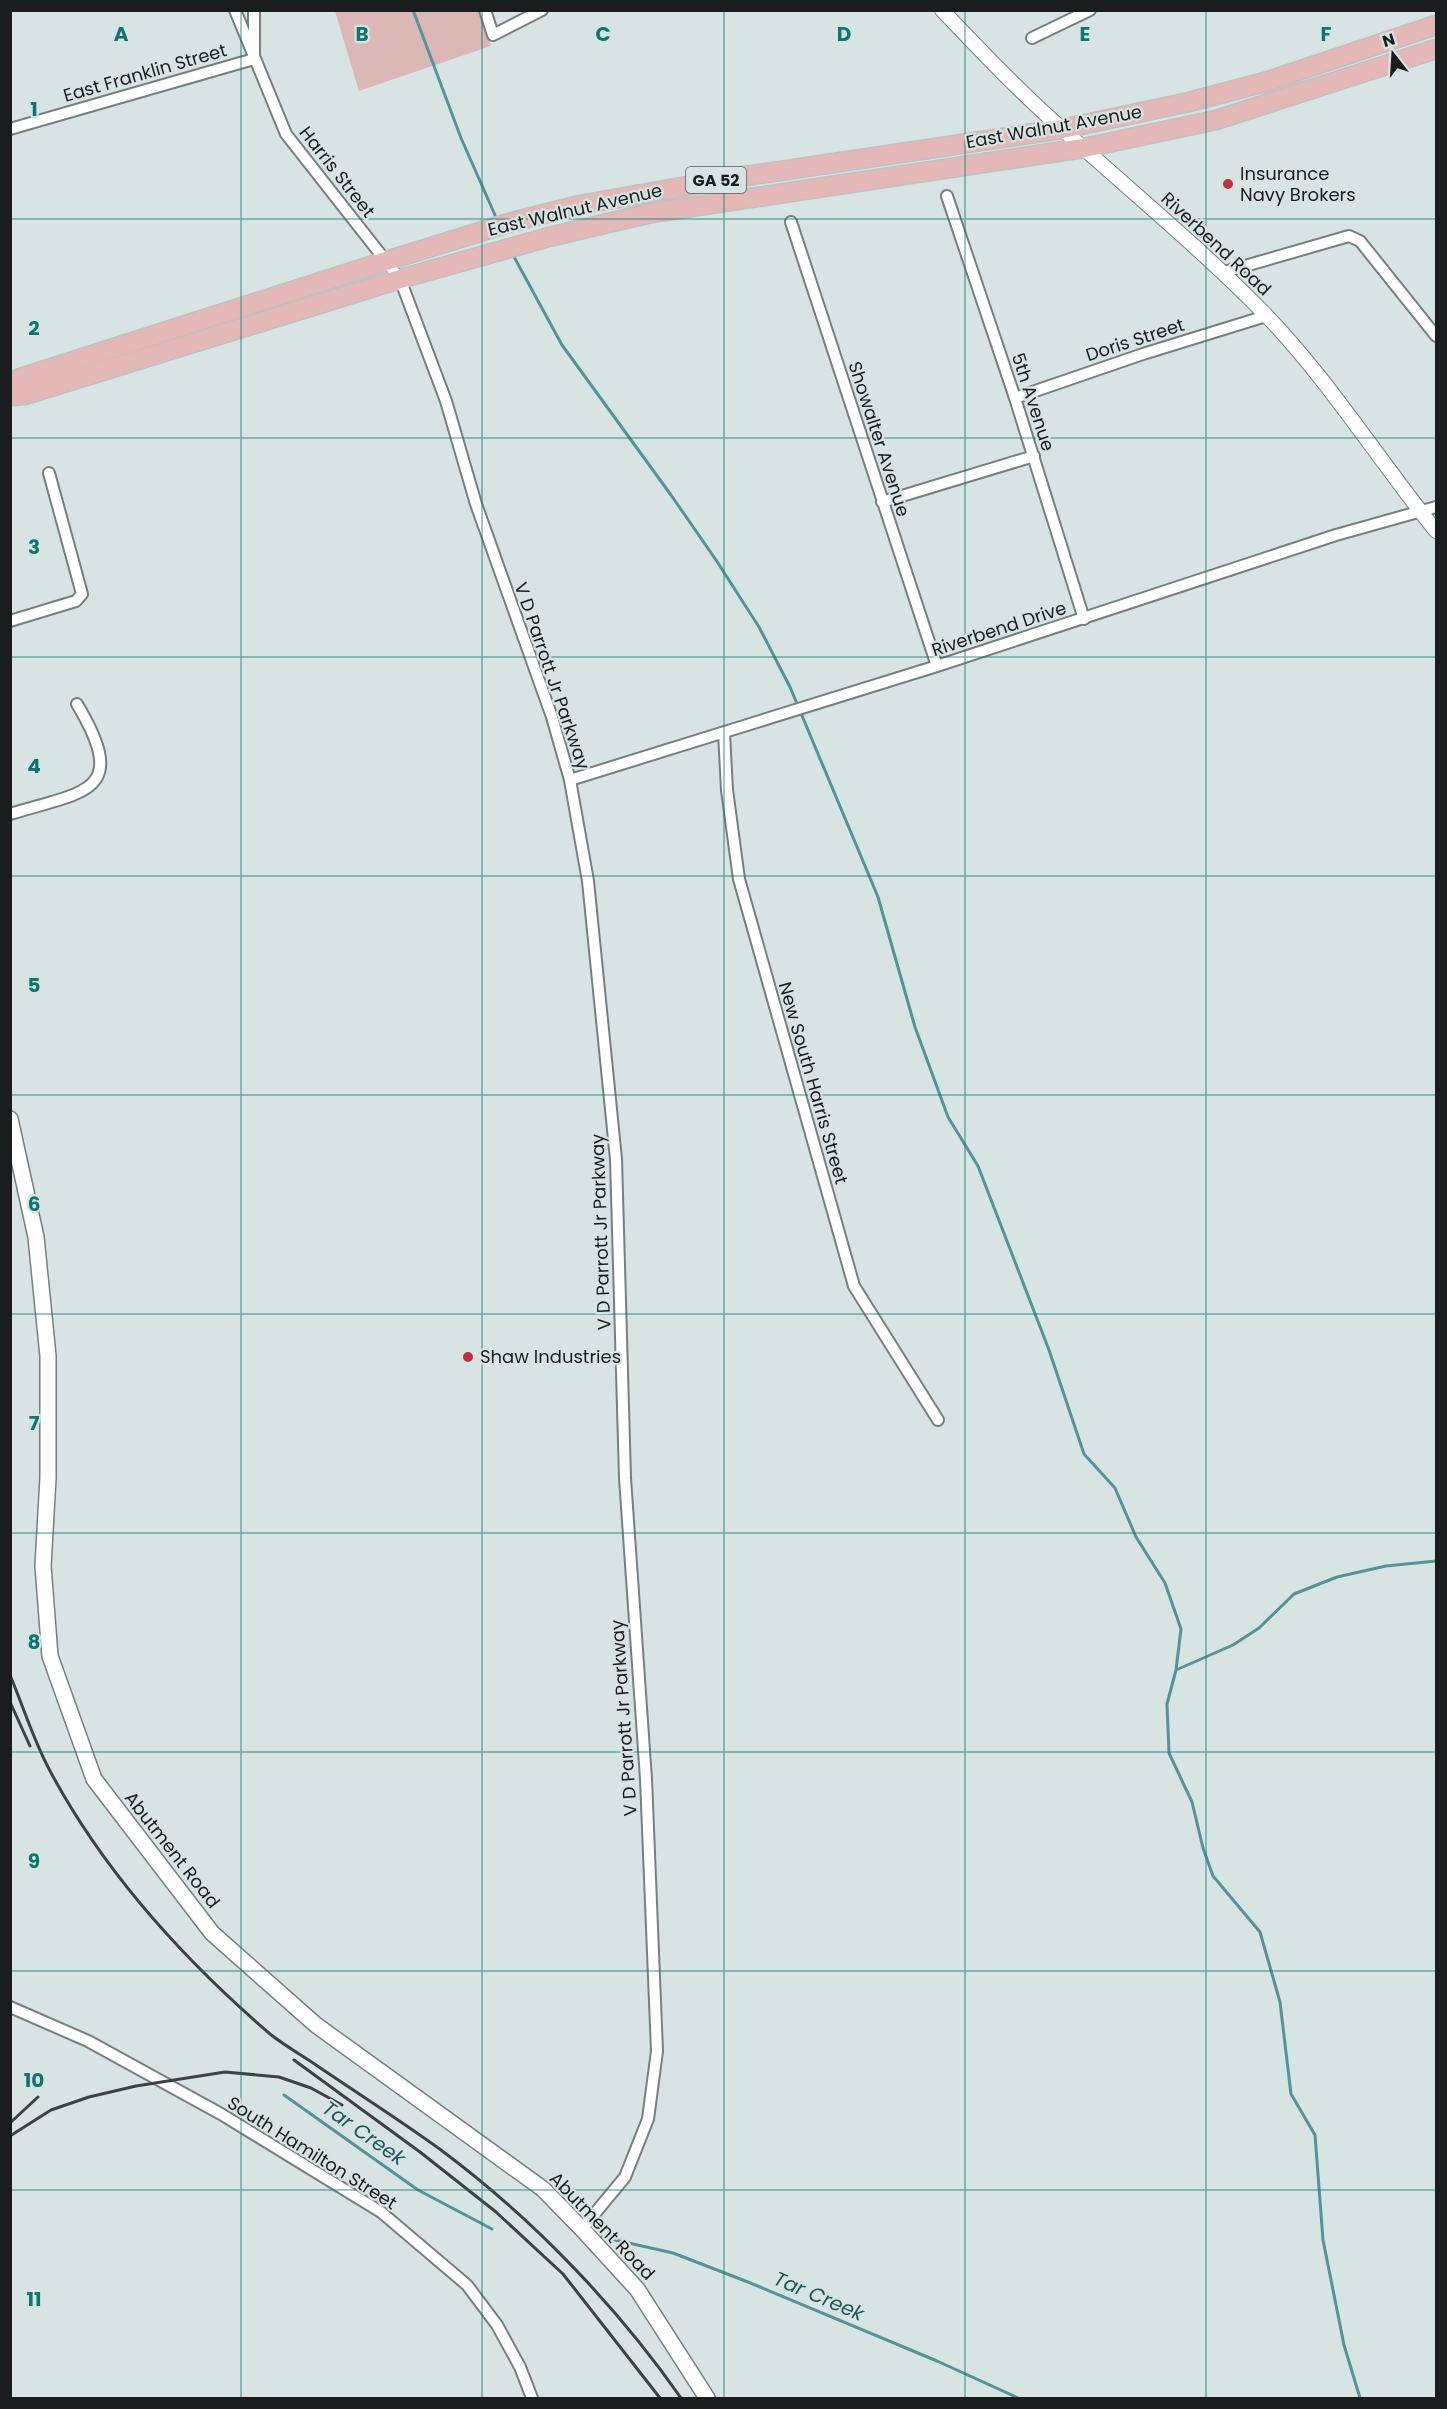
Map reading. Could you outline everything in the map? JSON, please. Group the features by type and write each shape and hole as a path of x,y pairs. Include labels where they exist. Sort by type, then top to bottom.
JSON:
{"main road":[{"name":"East Walnut Avenue","path":"10,388 20,378 512,222 635,194 1062,129 1189,102 1265,82 1437,25"},
{"name":"East Walnut Avenue","path":"10,396 25,395 400,279 549,237 651,213 1084,148 1216,120 1437,49"},
{"name":"Abutment Road","path":"10,1119 36,1237 48,1356 48,1478 43,1566 50,1656 93,1779 212,1933 316,2025 543,2189 637,2289 707,2398"}],"street":[{"name":"Harris Street","path":"235,10 286,134 400,279"},
{"path":"254,10 254,59"},
{"path":"485,10 493,35 542,10"},
{"name":"Riverbend Road","path":"942,10 998,69 1062,129 1224,272 1266,316 1337,400 1437,531"},
{"path":"1032,38 1090,10"},
{"name":"East Franklin Street","path":"10,129 254,59"},
{"name":"5th Avenue","path":"947,196 1034,456 1084,619"},
{"name":"Showalter Avenue","path":"791,222 937,666"},
{"path":"1224,272 1349,236 1360,241 1437,336"},
{"name":"V D Parrott Jr Parkway","path":"400,279 446,401 476,504 552,717 570,780 588,881 616,1159 626,1478 646,1779 657,2051 648,2119 625,2177 582,2229"},
{"name":"Doris Street","path":"1015,398 1143,354 1266,316"},
{"path":"882,502 1034,456"},
{"path":"10,621 76,601 82,594 49,473"},
{"name":"Riverbend Drive","path":"570,780 937,666 1321,540 1437,507"},
{"path":"10,814 79,793 93,785 98,779 101,763 89,724 77,704"},
{"name":"New South Harris Street","path":"724,733 727,790 739,879 854,1286 938,1420"},
{"name":"South Hamilton Street","path":"10,2007 88,2041 173,2087 381,2212 467,2285 497,2325 520,2367 532,2398"}],"shaded area":[{"path":"335,11 480,11 491,46 359,91"}],"waterway":[{"path":"413,10 461,138 495,215"},
{"path":"513,255 562,345 716,560 759,627 790,687 878,897 915,1027 948,1117 978,1166 1049,1350 1084,1454 1115,1488 1136,1537 1165,1583 1181,1629 1176,1670 1167,1704 1169,1753 1192,1802 1203,1848 1213,1876 1260,1932 1280,2002 1291,2094 1315,2135 1323,2240 1344,2345 1360,2398"},
{"path":"1176,1670 1233,1645 1259,1628 1294,1594 1337,1577 1386,1566 1436,1561"},
{"name":"Tar Creek","path":"284,2095 418,2190 492,2229"},
{"name":"Tar Creek","path":"602,2237 673,2253 748,2282 937,2361 1018,2398"}],"railway":[{"path":"10,1675 43,1758 70,1807 120,1878 176,1944 270,2034 426,2139 508,2204 571,2265 600,2297 656,2363 681,2398"},
{"path":"10,1702 30,1746"},
{"path":"294,2060 420,2152 496,2212 563,2274 660,2398"},
{"path":"10,2136 51,2110 89,2097 136,2086 225,2072 279,2077 311,2088 342,2105"},
{"path":"10,2123 38,2097"}],"place":[{"name":"Insurance Navy Brokers","path":"1228,184"},
{"name":"Shaw Industries","path":"468,1357"}]}
